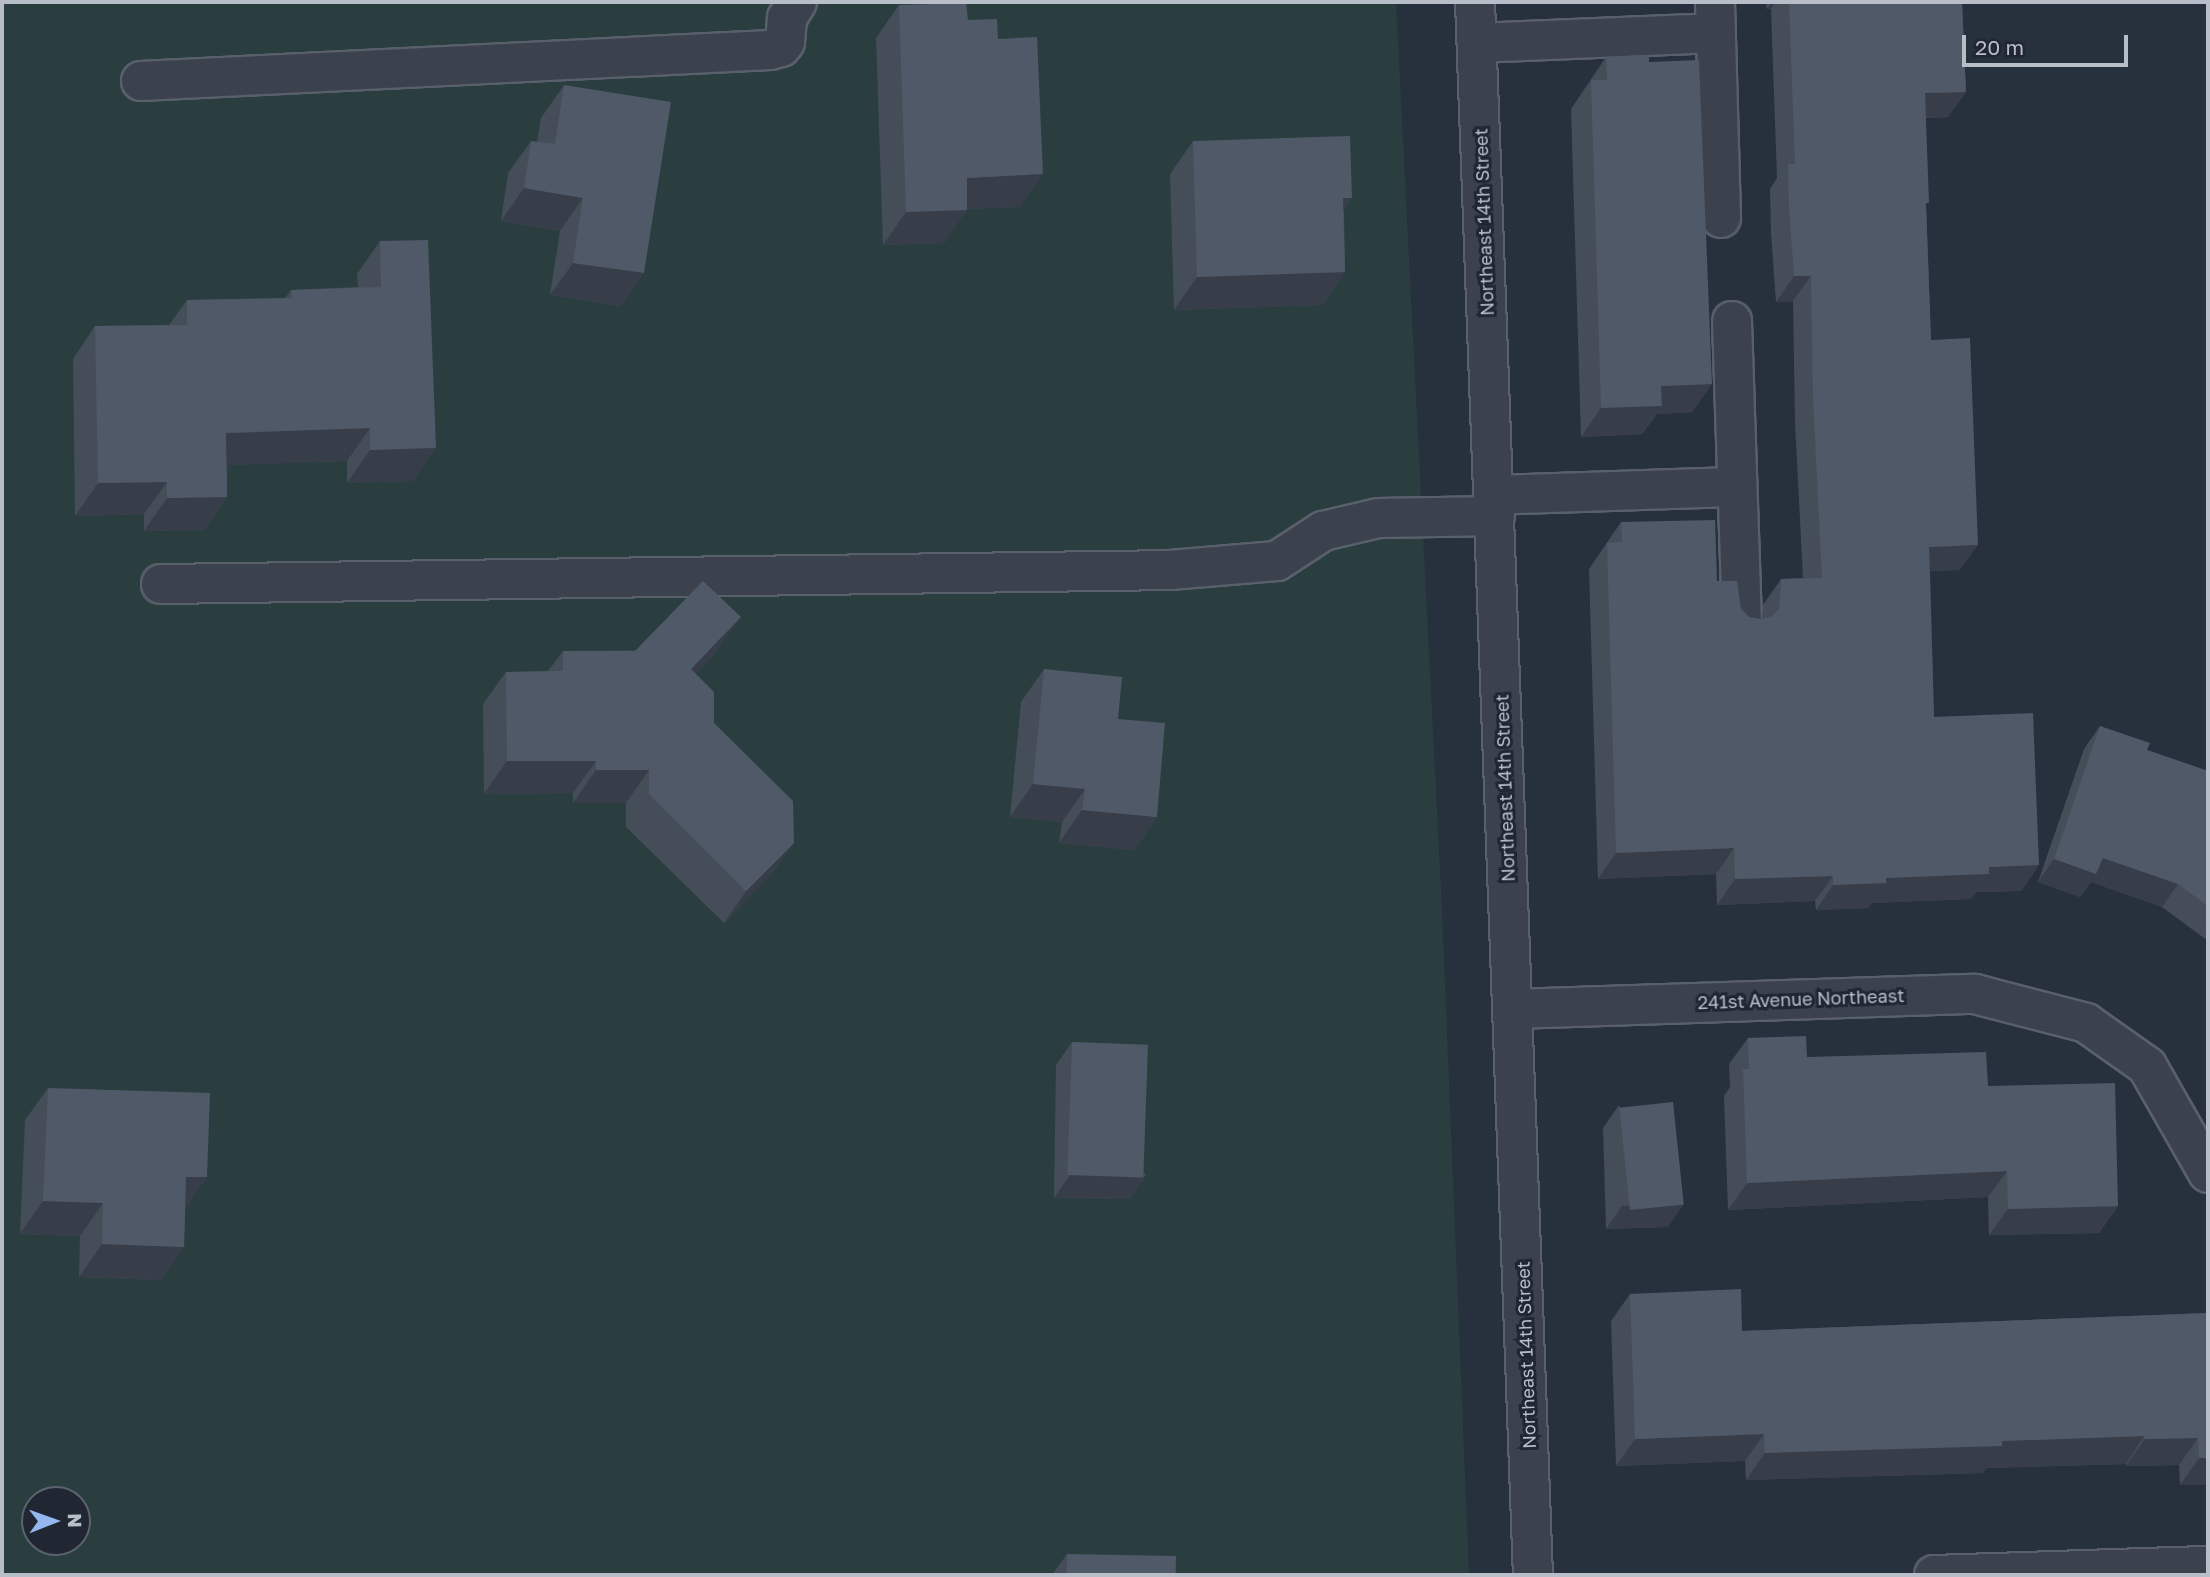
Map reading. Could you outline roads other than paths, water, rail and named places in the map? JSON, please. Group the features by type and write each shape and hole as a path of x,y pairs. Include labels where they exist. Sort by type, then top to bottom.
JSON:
{"street":[{"path":"141,81 770,50 781,47 785,42 788,18 797,2"},
{"name":"Northeast 14th Street","path":"1475,2 1533,1575"},
{"path":"1477,43 1716,17 1721,218"},
{"path":"1732,321 1742,623"},
{"path":"161,584 1170,570 1277,561 1323,531 1379,519 1494,505 1737,487"},
{"name":"241st Avenue Northeast","path":"1513,1009 1975,993 2086,1023 2147,1066 2208,1173"},
{"path":"1934,1575 2208,1566"}]}
